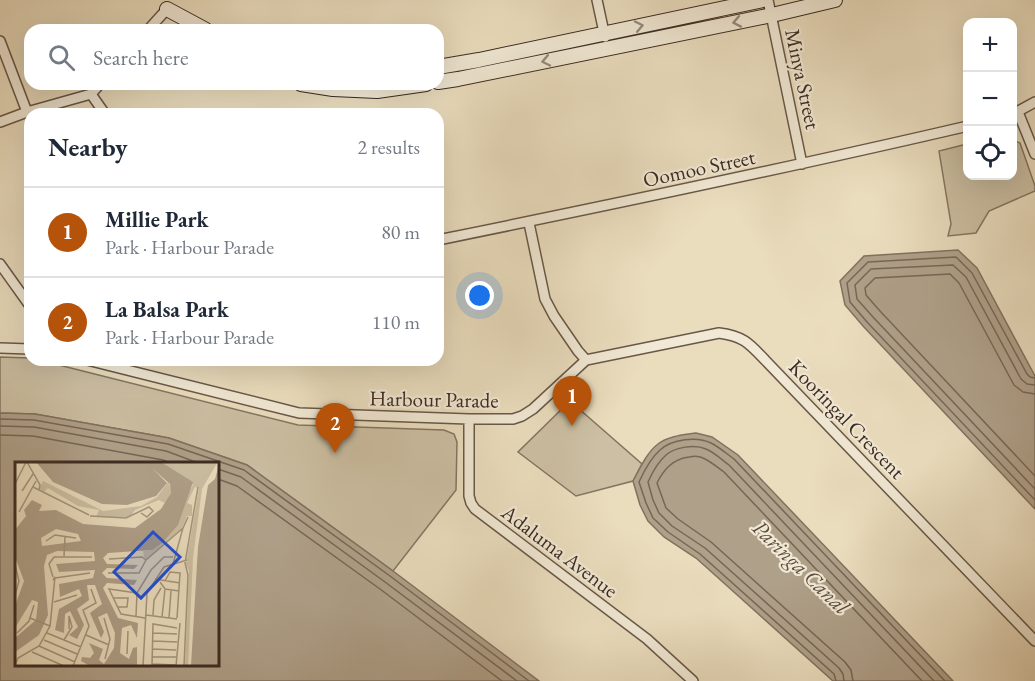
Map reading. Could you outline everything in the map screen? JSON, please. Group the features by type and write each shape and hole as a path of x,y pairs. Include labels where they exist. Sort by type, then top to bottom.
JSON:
{"main road":[{"path":"444,66 763,0"},
{"path":"444,81 835,0"},
{"path":"163,4 181,24"},
{"path":"163,4 196,24"}],"street":[{"path":"597,0 608,48"},
{"name":"Minya Street","path":"768,0 802,164"},
{"path":"151,24 163,4"},
{"path":"0,41 25,108"},
{"path":"41,108 91,94 95,90"},
{"path":"91,94 101,108"},
{"path":"1017,112 1035,102"},
{"path":"0,122 24,113"},
{"path":"1017,117 1035,154"},
{"name":"Oomoo Street","path":"444,239 529,223 963,127"},
{"path":"529,223 545,299 554,316 586,360"},
{"path":"0,264 24,298"},
{"name":"Kooringal Crescent","path":"586,360 719,333 739,337 773,368 1035,640"},
{"path":"0,348 24,349"},
{"name":"Harbour Parade","path":"111,366 299,413 513,419 533,409 586,360"},
{"name":"Adaluma Avenue","path":"469,419 469,496 475,509 647,639 693,681"}],"shaded area":[{"path":"1017,142 1020,143 1035,191 989,211 976,233 948,236 951,224 939,151 963,145 963,180 1017,180"},
{"path":"0,357 24,358 24,366 63,366 298,425 444,430 454,434 457,442 456,490 393,571 247,465 169,438 35,414 0,413"},
{"path":"570,401 642,464 633,481 576,496 518,452"}],"water":[{"path":"958,250 977,268 1035,376 1035,509 845,305 840,281 864,256"},
{"path":"0,413 35,414 169,438 247,465 539,681 0,681"},
{"name":"Paringa Canal","path":"696,433 712,437 738,455 953,681 833,681 696,558 664,537 648,521 640,505 633,481 654,447 671,438"}],"place":[{"name":"Millie Park","path":"572,426"},
{"name":"La Balsa Park","path":"335,453"}]}
